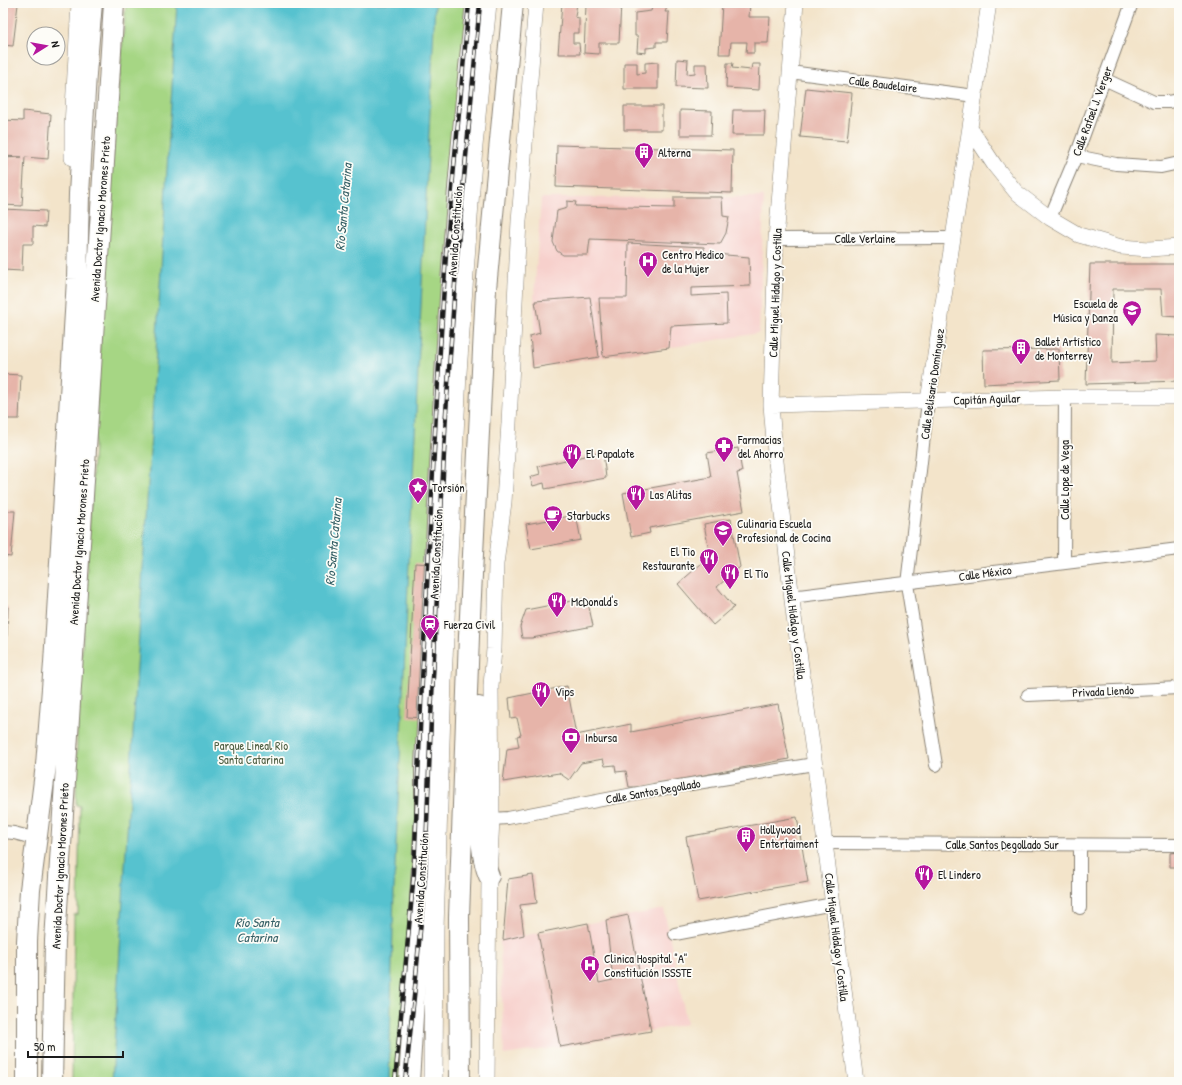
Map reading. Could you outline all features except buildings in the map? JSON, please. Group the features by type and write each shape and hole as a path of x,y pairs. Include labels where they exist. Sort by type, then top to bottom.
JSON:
{"highway":[{"name":"Avenida Doctor Ignacio Morones Prieto","path":"27,1082 27,941 30,890 46,765 55,647 77,280 79,194 92,3"},
{"name":"Avenida Doctor Ignacio Morones Prieto","path":"52,1082 55,933 114,3"},
{"name":"Avenida Constitución","path":"409,1082 425,817 426,766 443,409 460,154 476,3"},
{"path":"460,1082 459,917 469,636 486,289 513,3"},
{"path":"469,636 476,650 479,667 481,827 483,855 489,876"}],"main road":[{"name":"Avenida Constitución","path":"432,1078 434,929 441,695 455,412 473,146 487,3"}],"street":[{"name":"Avenida Doctor Ignacio Morones Prieto","path":"79,3 72,143 74,179 79,194"},
{"path":"487,1082 489,876 492,819 491,686 494,648 496,564 504,494 510,416 518,221 536,3"},
{"name":"Calle Miguel Hidalgo y Costilla","path":"796,3 776,239 771,405 791,597 856,1082"},
{"name":"Calle Belisario Domínguez","path":"936,765 907,584 928,401 989,3"},
{"name":"Calle Rafael J. Verger","path":"1050,218 1076,156 1132,3"},
{"name":"Calle Baudelaire","path":"790,72 975,96"},
{"path":"1104,79 1154,102 1179,100"},
{"path":"970,128 1016,192 1050,218 1079,235 1121,247 1149,249 1179,247"},
{"path":"1076,156 1116,164 1161,167 1179,163"},
{"name":"Calle Verlaine","path":"776,239 953,238"},
{"name":"Capitán Aguilar","path":"771,405 1065,397 1179,397"},
{"name":"Calle Lope de Vega","path":"1064,562 1065,397"},
{"name":"Calle México","path":"791,597 907,584 1064,562 1179,549"},
{"name":"Privada Liendo","path":"1028,695 1179,688"},
{"name":"Calle Santos Degollado","path":"492,819 508,818 654,790 814,764"},
{"path":"3,832 14,833 37,839"},
{"name":"Calle Santos Degollado Sur","path":"825,843 1179,845"},
{"path":"1080,845 1080,908"},
{"path":"675,934 833,904"}],"shaded area":[{"name":"Centro Medico de la Mujer","path":"764,197 759,333 533,368 530,336 534,335 534,299 541,198"},
{"name":"Clinica Hospital \"A\" Constitución ISSSTE","path":"664,909 687,1024 560,1047 504,1055 500,940"}],"green space":[{"name":"Río Santa Catarina","path":"126,3 474,3 404,1082 72,1082 74,915 78,914 80,806 76,805 77,736 108,206"}],"water":[{"name":"Río Santa Catarina","path":"177,3 435,3 394,889 389,1082 112,1082"}],"railway":[{"path":"395,1082 414,872 422,681 446,254 469,3"},
{"path":"405,1082 425,876 446,413 457,255 480,3"}],"place":[{"name":"Alterna","path":"644,169"},
{"name":"Centro Medico de la Mujer","path":"648,278"},
{"name":"Escuela de Música y Danza","path":"1132,327"},
{"name":"Ballet Artístico de Monterrey","path":"1021,365"},
{"name":"Farmacias del Ahorro","path":"724,463"},
{"name":"El Papalote","path":"572,470"},
{"name":"Torsión","path":"418,504"},
{"name":"Las Alitas","path":"636,511"},
{"name":"Starbucks","path":"553,532"},
{"name":"Culinaria Escuela Profesional de Cocina","path":"723,547"},
{"name":"El Tio Restaurante","path":"709,575"},
{"name":"El Tío","path":"730,590"},
{"name":"McDonald's","path":"557,618"},
{"name":"Fuerza Civil","path":"430,641"},
{"name":"Vips","path":"541,708"},
{"name":"Inbursa","path":"571,754"},
{"name":"Hollywood Entertaiment","path":"746,853"},
{"name":"El Lindero","path":"924,891"},
{"name":"Clinica Hospital \"A\" Constitución ISSSTE","path":"590,982"}],"park label":[{"name":"Parque Lineal Río Santa Catarina","path":"251,752"}]}
